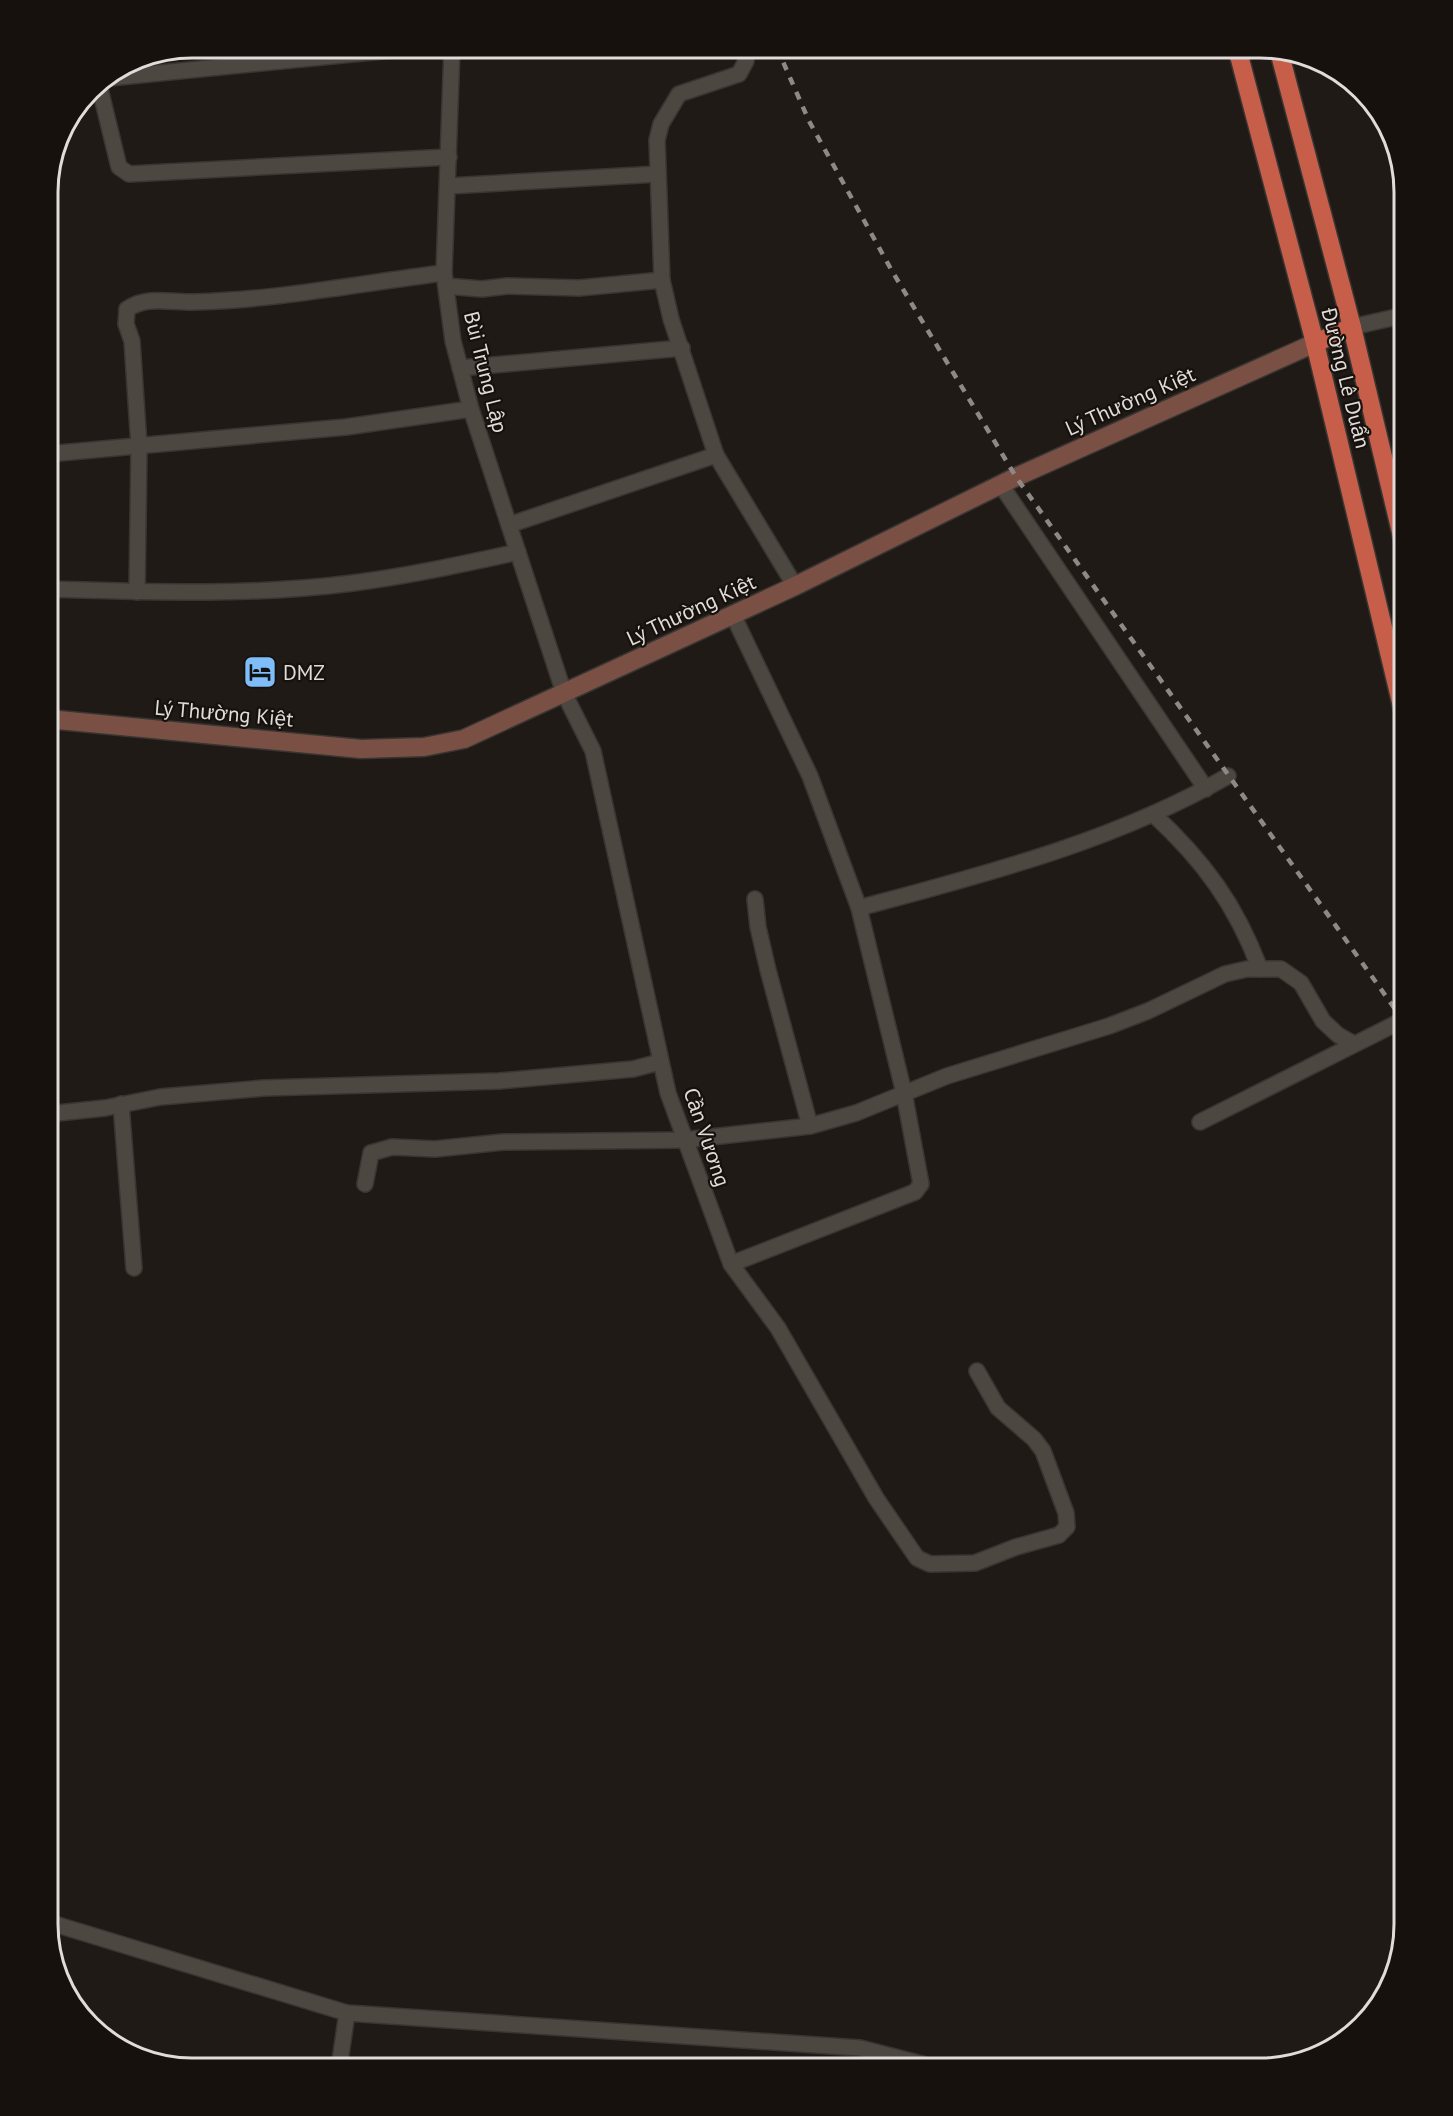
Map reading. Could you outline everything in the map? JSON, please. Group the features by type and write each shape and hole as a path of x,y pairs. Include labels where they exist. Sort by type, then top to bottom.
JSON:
{"highway":[{"name":"Đường Lê Duẩn","path":"1240,59 1315,344 1394,673"},
{"name":"Đường Lê Duẩn","path":"1281,60 1352,327 1394,503"},
{"path":"1315,344 1352,327"}],"main road":[{"name":"Lý Thường Kiệt","path":"59,720 362,749 424,747 464,739 795,586 1001,484 1315,344"}],"street":[{"path":"124,76 302,59"},
{"name":"Bùi Trung Lập","path":"452,59 445,279 453,341 471,409 564,693"},
{"path":"746,59 739,74 686,91 675,98 658,134 662,280 671,319 716,455 795,586"},
{"path":"101,95 118,167 124,174 449,157"},
{"path":"448,186 658,174"},
{"path":"137,592 139,446 132,341 126,324 127,309 138,302 259,299 445,279 568,288 662,280"},
{"path":"1352,327 1394,317"},
{"path":"460,368 682,348"},
{"path":"59,453 346,427 471,409"},
{"path":"509,525 716,455"},
{"path":"1001,484 1206,789"},
{"path":"59,589 137,592 281,590 351,584 416,574 518,552"},
{"path":"731,1264 919,1189 921,1184 904,1093 859,908 810,776 733,615"},
{"name":"Cần Vương","path":"564,693 593,752 653,1018 660,1062 684,1140 731,1264 778,1328 870,1488 912,1553 923,1563 975,1563 1016,1547 1059,1536 1067,1527 1066,1513 1042,1451 1034,1439 998,1408 977,1371"},
{"path":"859,908 1067,849 1154,814 1228,776"},
{"path":"1154,814 1181,840 1226,896 1246,931 1260,969"},
{"path":"755,899 758,927 768,970 810,1126"},
{"path":"366,1184 371,1153 384,1148 435,1149 557,1140 684,1140 810,1126 856,1113 947,1076 1109,1026 1148,1011 1226,974 1260,969 1281,969 1301,983 1323,1021 1338,1035 1354,1044"},
{"path":"1200,1122 1394,1024"},
{"path":"58,1113 105,1108 160,1097 264,1088 499,1081 633,1069 660,1062"},
{"path":"121,1104 134,1268"},
{"path":"58,1925 347,2013 860,2048 897,2058"},
{"path":"341,2057 347,2013"}],"railway":[{"path":"782,59 809,121 892,271 1016,477 1394,1008"}],"place":[{"name":"DMZ","path":"260,672"}]}
